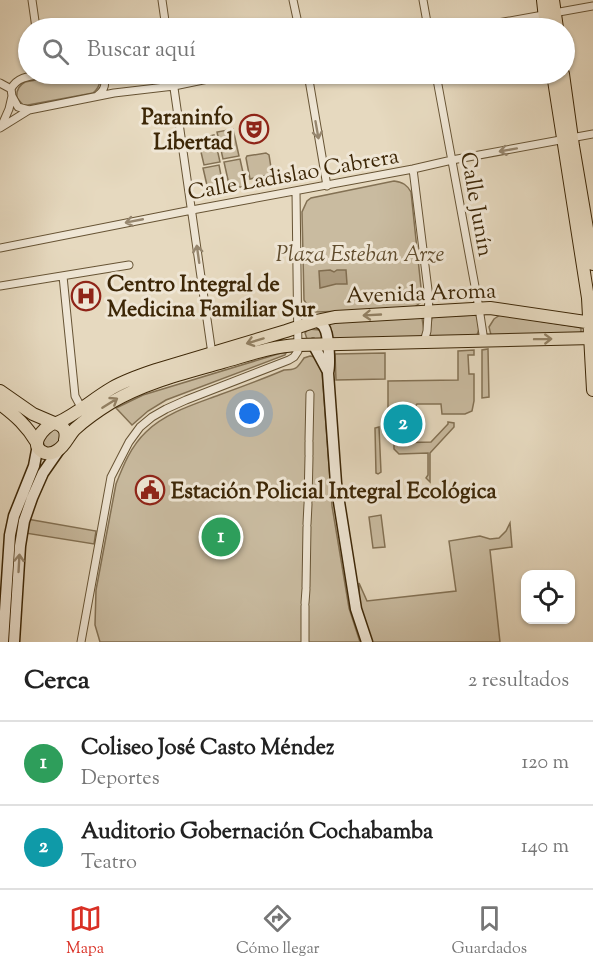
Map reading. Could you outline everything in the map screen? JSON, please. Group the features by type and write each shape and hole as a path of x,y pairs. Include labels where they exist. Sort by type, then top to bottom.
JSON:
{"main road":[{"path":"543,0 551,9"},
{"path":"555,84 568,139 590,269 588,298 593,390"},
{"path":"564,84 568,139"},
{"name":"Avenida Aroma","path":"56,423 128,380 335,317 479,308 503,309 591,323"},
{"path":"316,321 326,330 330,363 328,373 336,483 356,609 367,642"},
{"path":"14,642 20,546 24,521 43,473 75,430 98,411 135,389 287,345 591,338"},
{"path":"314,344 328,373"},
{"path":"0,391 33,414 56,423 65,430 66,435 62,445 51,453 40,450 22,421 0,404"},
{"path":"3,642 10,535 14,516 34,466 39,435 43,429 56,423"}],"street":[{"path":"33,0 35,18"},
{"path":"162,0 165,18"},
{"path":"293,0 296,18"},
{"path":"423,0 426,18"},
{"path":"513,18 551,9 593,6"},
{"path":"0,128 9,109 14,84 18,80"},
{"path":"0,83 12,93 18,106 29,110"},
{"path":"96,96 102,92 105,84"},
{"path":"0,128 29,110 96,96 184,84"},
{"path":"310,84 327,186"},
{"name":"Calle Junín","path":"438,84 484,341"},
{"path":"174,86 212,354"},
{"name":"Calle Ladislao Cabrera","path":"0,248 593,134"},
{"path":"413,169 429,298 424,342"},
{"path":"81,642 111,477 129,442 152,417 166,409 289,360 298,351 296,191"},
{"path":"0,286 129,265"},
{"path":"63,276 75,396 82,409"},
{"path":"305,642 310,394"}],"green space":[{"path":"100,84 93,93 28,105 23,105 17,98 21,85"},
{"path":"233,129 239,156 223,159 217,132"},
{"path":"214,135 220,162 204,165 198,139"},
{"path":"266,153 269,155 272,174 250,179 247,156"},
{"path":"240,159 246,186 230,189 224,162"},
{"path":"219,165 224,191 209,194 203,168"},
{"name":"Plaza Esteban Arze","path":"394,181 404,184 411,192 421,302 412,309 315,312 310,309 304,300 302,212 307,201 311,198"},
{"path":"500,315 578,327 581,328 581,334 491,335 489,327"},
{"path":"477,316 479,329 477,335 429,337 432,317"},
{"path":"422,318 424,331 421,337 332,340 332,332 327,324 337,321"},
{"path":"308,329 320,330 322,336 320,340 307,339 305,333"},
{"path":"488,349 489,397 482,398 482,350"},
{"path":"474,350 474,355 468,355 469,374 474,374 472,411 465,414 442,414 441,404 417,404 411,412 393,412 392,415 388,415 388,381 458,380 458,351"},
{"path":"286,353 166,400 148,411 132,425 116,408 143,395"},
{"path":"385,353 385,379 336,380 335,354"},
{"path":"315,357 322,371 332,506 349,608 360,642 100,642 95,625 96,590 116,484 136,443 154,425 171,414 284,370 294,369 304,358"},
{"path":"448,422 454,423 454,427 430,453 430,482 426,478 428,453 399,454 394,449 394,443 431,442"},
{"path":"379,427 381,472 378,474 376,473 375,428"},
{"path":"54,428 60,430 60,440 49,448 42,443 44,436"},
{"path":"381,515 385,547 373,548 369,517"},
{"path":"27,519 96,531 94,544 25,533"},
{"path":"510,523 512,547 490,550 500,642 371,642 359,604 359,583 367,601 456,591 449,541 480,536 490,539 499,538"}],"shaded area":[{"path":"346,270 347,284 320,288 319,271 334,272"}],"place":[{"name":"Paraninfo Libertad","path":"254,129"},
{"name":"Centro Integral de Medicina Familiar Sur","path":"86,296"},
{"name":"Auditorio Gobernación Cochabamba","path":"403,424"},
{"name":"Estación Policial Integral Ecológica","path":"150,490"},
{"name":"Coliseo José Casto Méndez","path":"221,537"}]}
